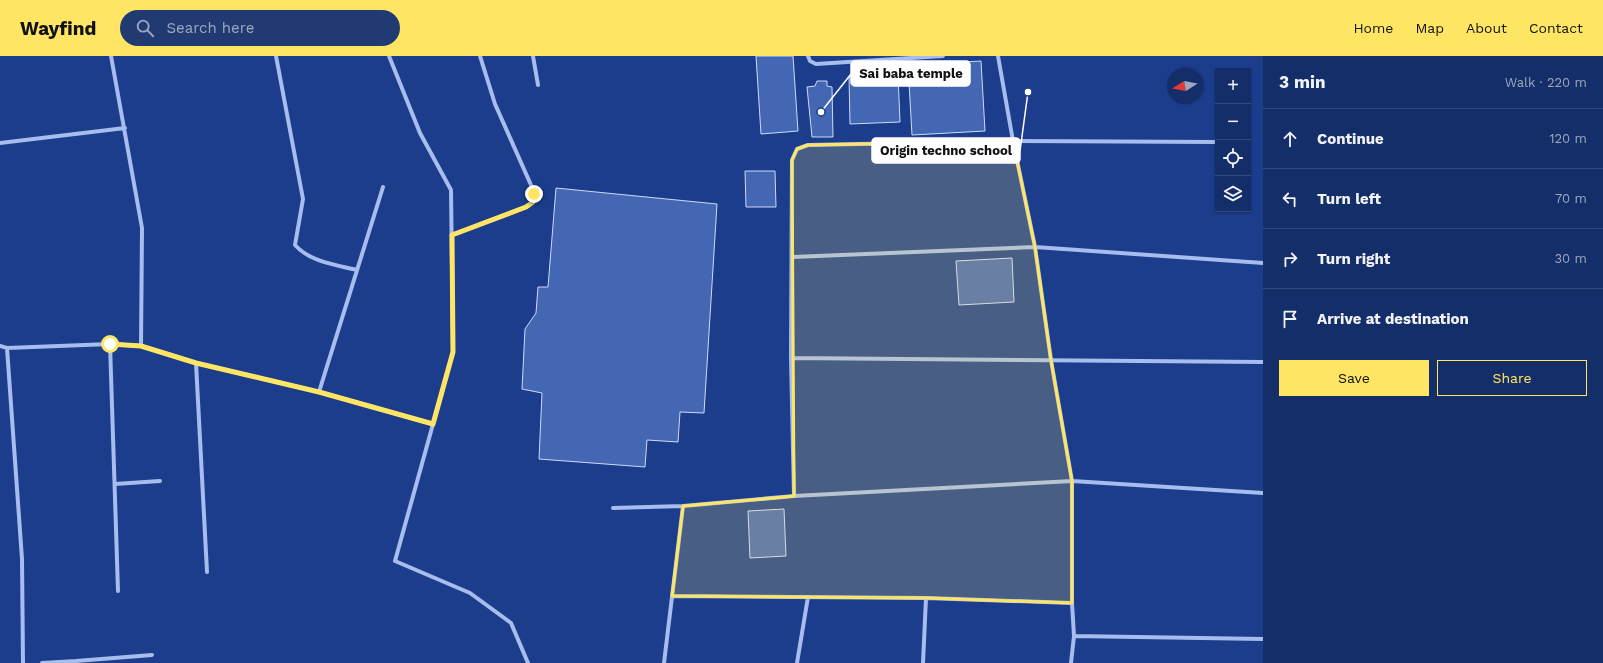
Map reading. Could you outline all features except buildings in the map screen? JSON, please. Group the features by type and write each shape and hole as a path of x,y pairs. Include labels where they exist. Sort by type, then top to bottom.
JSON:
{"street":[{"path":"111,56 142,228 141,346"},
{"path":"276,56 303,199 295,245 302,253 310,257 357,270"},
{"path":"389,56 420,133 451,190 452,235 453,352 394,561 470,593 511,623 528,663"},
{"path":"452,235 526,207 533,202 534,194 496,104 480,56"},
{"path":"533,56 538,85"},
{"path":"808,56 810,61 816,64 943,56"},
{"path":"998,56 1035,247 1051,360 1072,481 1072,603 1074,636 1070,663"},
{"path":"0,143 125,128"},
{"path":"794,496 791,358 793,257 792,160 797,149 808,145 1014,141 1215,142"},
{"path":"319,392 383,187"},
{"path":"793,257 1035,247 1263,263"},
{"path":"0,346 7,348 110,344 141,346 196,363 319,392 433,424"},
{"path":"110,344 118,591"},
{"path":"7,348 22,559 23,663"},
{"path":"791,358 1263,362"},
{"path":"196,363 207,572"},
{"path":"115,484 160,481"},
{"path":"613,508 683,506 794,496 1072,481 1263,493"},
{"path":"664,663 683,506"},
{"path":"672,596 926,598 1072,603"},
{"path":"797,663 808,597"},
{"path":"923,663 926,598"},
{"path":"1074,636 1263,639"},
{"path":"42,663 76,662 152,655"}],"highlighted area":[{"path":"1013,141 1035,247 1051,360 1072,481 1072,603 926,598 672,596 683,506 794,496 792,160 797,149 808,145"}],"place":[{"name":"Origin techno school","path":"1028,92"},
{"name":"Sai baba temple","path":"821,112"}],"route":[{"path":"110,344 141,346 196,363 319,392 433,424 453,352 452,235 526,207 533,202 534,194"}]}
